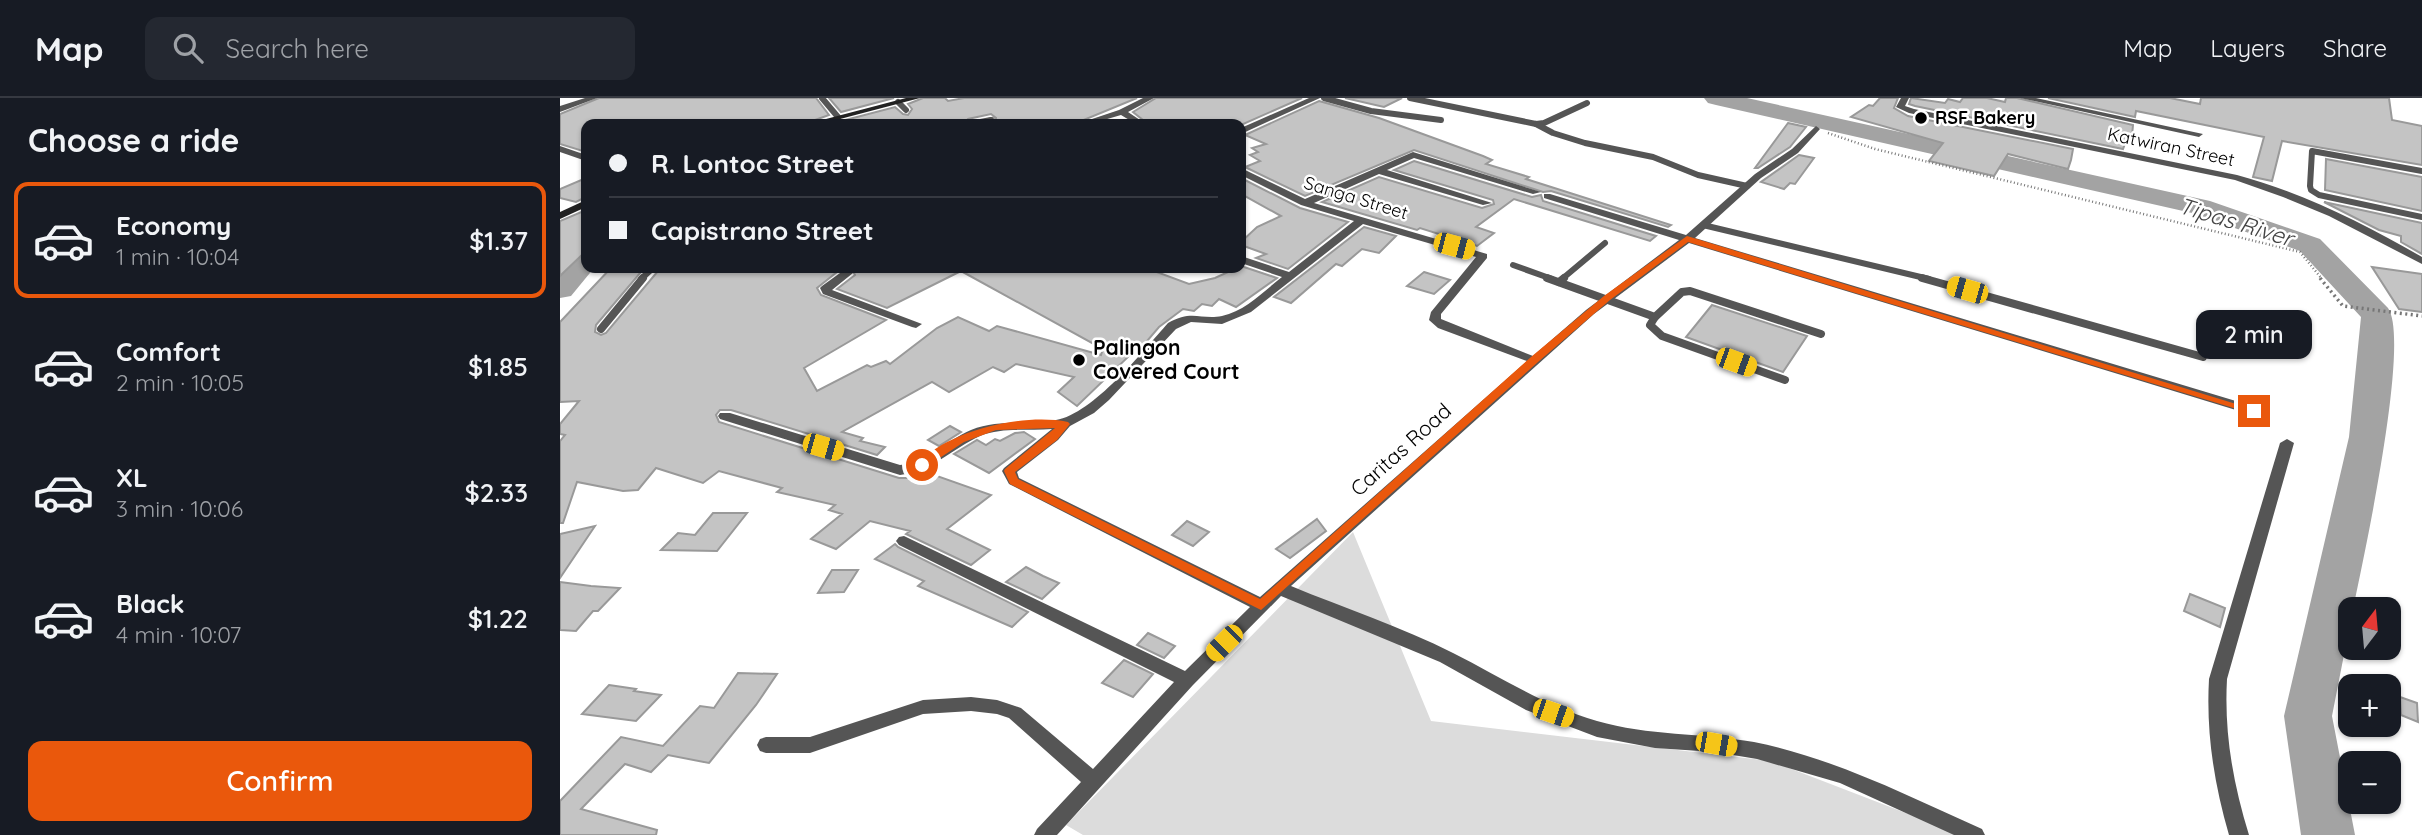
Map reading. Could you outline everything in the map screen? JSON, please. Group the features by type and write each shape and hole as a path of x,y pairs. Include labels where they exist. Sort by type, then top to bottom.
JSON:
{"main road":[{"path":"830,119 916,98"},
{"path":"560,216 581,206"}],"street":[{"path":"560,109 593,98"},
{"path":"1098,119 1122,112 1150,98"},
{"path":"1246,129 1317,98"},
{"path":"2024,98 2199,134"},
{"name":"Katwiran Street","path":"1903,103 2236,178 2281,191 2344,217 2422,261"},
{"path":"1122,112 1134,119"},
{"name":"Caritas Road","path":"1044,835 1187,680 1279,587 1604,297 1687,239 1747,186 1795,150 1816,129"},
{"path":"560,149 581,156"},
{"path":"1305,203 1413,155 2254,411"},
{"path":"1377,170 1488,204"},
{"name":"Sanga Street","path":"1246,174 1305,203 1483,256 1435,314 1434,320 1534,360"},
{"path":"1261,605 1014,481 1009,471 1053,437 1064,424 1082,415 1105,397 1172,326 1182,320 1222,320 1247,310 1361,220"},
{"path":"1246,262 1290,276"},
{"path":"847,273 828,284 827,292 916,324"},
{"path":"725,416 900,470 922,465 960,440 995,427 1064,424"},
{"path":"2239,835 2221,764 2215,708 2217,678 2287,443"},
{"path":"904,541 1187,680"},
{"path":"1279,587 1446,657 1532,705 1597,729 1655,740 1716,744 1757,751 1843,776 1975,835"},
{"path":"766,745 810,745 923,707 971,704 998,707 1014,713 1093,781"}],"lane":[{"path":"822,98 838,117"},
{"path":"1324,98 1371,111 1441,120"},
{"path":"1410,98 1536,124 1553,133 1585,143 1653,157 1698,175 1747,186"},
{"path":"898,102 906,110"},
{"path":"1536,124 1544,123 1587,103"},
{"path":"2422,171 2321,151 2312,151 2311,155 2310,186 2314,193 2422,217"},
{"path":"1703,225 1940,282 2203,357"},
{"path":"1559,282 1605,243"},
{"path":"1513,265 1655,317"},
{"path":"601,329 648,273"},
{"path":"1785,380 1662,336 1650,325 1682,292 1690,291 1821,334"}],"path":[{"path":"1816,129 1875,149 2300,252 2343,306 2422,316"}],"shaded area":[{"path":"1353,532 1431,721 1771,761 1963,835 1083,835 1066,825"}],"building":[{"path":"599,98 816,98 829,115 818,119 581,119 581,150 560,144 560,114"},
{"path":"829,98 894,98 841,112"},
{"path":"923,98 945,98 948,101 964,98 1137,98 1086,119 996,119 991,114 968,119 849,119 895,107 908,115 912,109 908,104"},
{"path":"1156,98 1302,98 1246,123 1246,119 1142,119 1133,112"},
{"path":"1345,98 1402,98 1384,107"},
{"path":"1880,98 1898,98 1894,108 1908,116 2073,149 2068,169 2008,154 1994,176 1929,161 1943,143 1851,117 1869,105 1873,106"},
{"path":"1911,98 1945,103 1948,99 1960,102 1963,98 1987,98 2005,102 2006,98 2017,98 2133,125 2132,136 2128,136 2123,149 1915,106 1909,104"},
{"path":"2048,98 2170,98 2200,104 2201,98 2389,98 2392,120 2422,126 2422,165 2282,141 2272,181 2253,177 2264,137 2136,111 2135,117"},
{"path":"1319,101 1379,118 1483,156 1492,160 1486,164 1529,177 1526,179 1671,225 1668,227 1551,191 1543,192 1414,150 1305,196 1246,167 1260,161 1250,155 1258,152 1252,148 1266,144 1246,135"},
{"path":"1788,123 1806,127 1790,147 1755,168"},
{"path":"1799,155 1814,158 1795,184 1790,183 1784,189 1761,182"},
{"path":"2326,159 2422,177 2422,211 2325,190"},
{"path":"1414,161 1532,197 1541,195 1543,201 1656,236 1650,241 1514,199 1476,227 1494,233 1477,246 1322,202 1379,177 1482,208 1494,204 1493,200 1394,170"},
{"path":"581,180 581,200 576,202 560,198 560,189"},
{"path":"1246,181 1300,208 1348,222 1288,269 1256,258 1266,254 1246,247 1246,237 1257,227 1281,216 1246,197"},
{"path":"2324,202 2422,223 2422,254 2401,242 2401,236 2379,230"},
{"path":"581,212 581,256 560,276 560,221"},
{"path":"1364,227 1396,236 1379,253 1362,249 1342,266 1336,264 1291,303 1274,297"},
{"path":"2372,267 2422,274 2422,312 2399,309"},
{"path":"1246,268 1277,278 1236,307 1219,299 1212,306 1202,304 1194,311 1183,309 1159,327 1136,354 1132,353 1077,406 1058,392 1074,377 1016,364 1004,372 993,367 949,392 932,382 842,432 863,438 860,441 885,447 877,455 731,410 720,410 716,415 719,422 899,478 908,478 923,471 991,495 947,529 990,550 971,565 906,534 910,531 870,521 836,549 811,539 842,514 829,510 835,505 777,492 782,488 719,471 703,483 656,468 638,490 623,491 577,482 563,523 560,523 560,441 565,435 560,434 560,424 579,401 560,402 560,322 606,273 640,273 596,325 595,332 601,335 606,333 656,273 836,273 817,288 821,295 886,320 804,368 817,391 867,365 871,367 886,361 890,364 937,328 958,317 989,331 997,326 1101,355 1103,349 965,273 1159,273 1189,284 1226,273 1246,273"},
{"path":"1424,272 1450,280 1434,294 1407,286"},
{"path":"854,273 957,273 887,308 837,289 855,275"},
{"path":"1712,305 1807,336 1783,372 1686,337"},
{"path":"950,426 961,432 939,446 928,440"},
{"path":"1024,432 1035,439 989,473 954,454 977,440 986,445 995,439 1000,441 1015,433"},
{"path":"713,513 747,513 717,551 661,550 678,533 695,535"},
{"path":"1317,519 1326,531 1290,558 1276,549"},
{"path":"1187,521 1209,532 1193,546 1172,535"},
{"path":"595,526 560,578 560,534"},
{"path":"895,544 1028,612 1012,627 918,586 924,581 875,559"},
{"path":"1026,567 1059,583 1042,599 1006,582"},
{"path":"832,570 858,570 844,592 818,593"},
{"path":"560,582 620,588 598,611 593,611 576,631 560,630"},
{"path":"2190,594 2225,608 2220,627 2184,611"},
{"path":"1148,633 1175,646 1164,658 1137,645"},
{"path":"1124,660 1153,674 1133,697 1102,683"},
{"path":"738,673 777,674 756,705 709,763 668,755 651,772 625,764 581,809 657,830 656,835 560,835 560,801 621,737 663,746 700,706 714,708"},
{"path":"609,685 661,695 636,721 582,714"},
{"path":"2401,697 2417,703 2418,722 2401,715"}],"waterway":[{"path":"1011,119 1085,98"},
{"name":"Tipas River","path":"1716,98 2200,207 2310,245 2377,315 2368,437 2308,716 2328,835"},
{"path":"560,289 581,264"}],"place":[{"name":"RSF Bakery","path":"1921,118"},
{"name":"Palingon Covered Court","path":"1079,360"}],"route":[{"path":"922,465 960,440 995,427 1064,424 1053,437 1009,471 1014,481 1261,605 1534,360 1607,298 1687,239 2254,411"}]}
